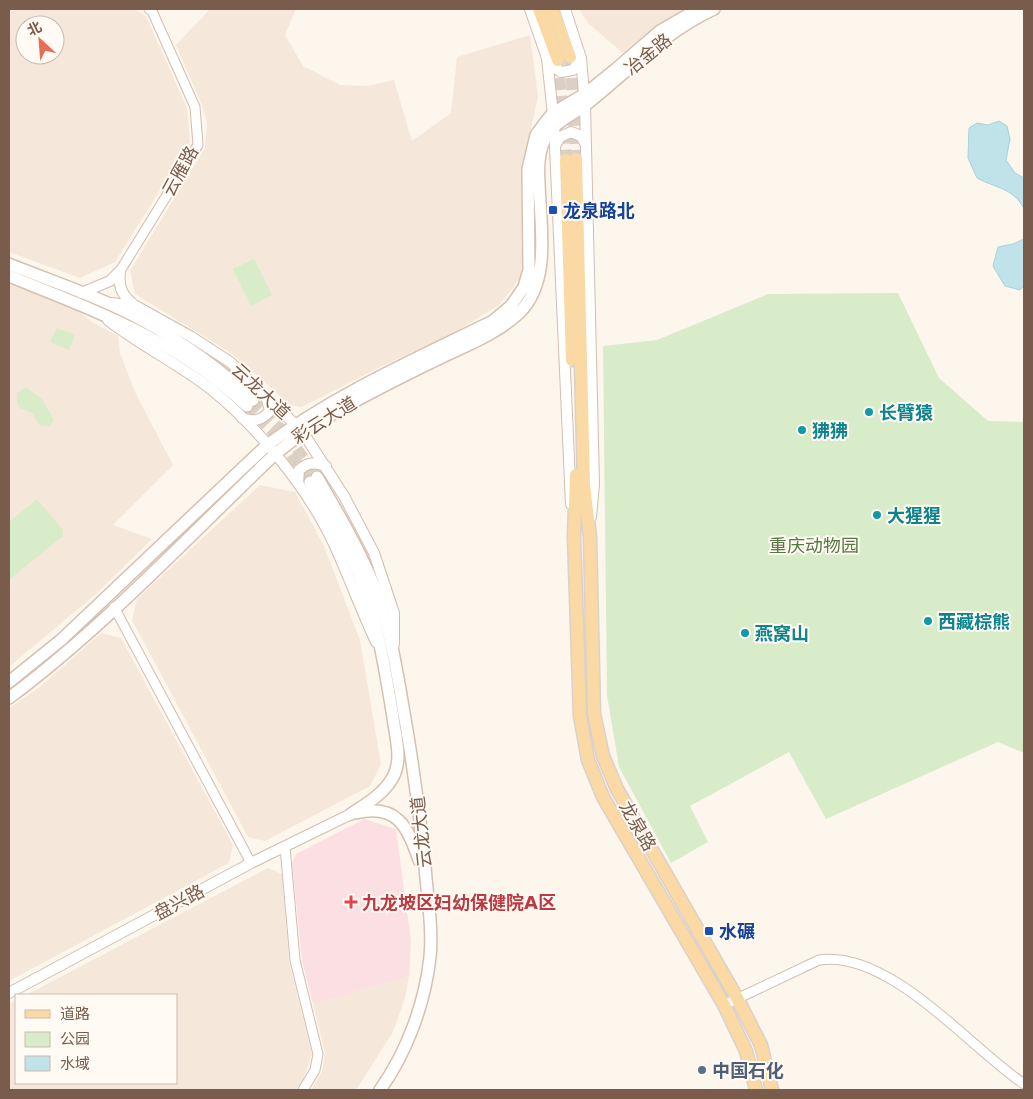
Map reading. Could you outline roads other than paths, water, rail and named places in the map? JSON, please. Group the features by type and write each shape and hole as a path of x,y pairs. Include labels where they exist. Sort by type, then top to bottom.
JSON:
{"main road":[{"path":"539,9 564,58"},
{"path":"552,9 564,58"},
{"name":"冶金路","path":"585,100 660,31 698,9"},
{"name":"冶金路","path":"585,100 666,36 714,9"},
{"path":"554,119 585,100"},
{"name":"彩云大道","path":"9,682 61,640 271,449 299,428 498,329 520,312 534,292 541,269 538,169 544,139 554,119"},
{"name":"龙泉路","path":"756,1090 746,1051 724,1005 602,797 588,760 580,716 574,537 577,486 571,160 584,475 590,537 594,714 603,756 617,789 737,998 761,1045 772,1090"},
{"name":"云龙大道","path":"9,264 81,293 100,307"},
{"name":"云龙大道","path":"9,276 141,319 184,344 222,371 250,403"},
{"name":"彩云大道","path":"9,698 33,680 114,607 271,449"},
{"name":"云龙大道","path":"314,480 351,535 375,589 419,799 430,956 424,993 410,1034 390,1076 380,1090"},
{"name":"云龙大道","path":"350,814 375,799 394,777 397,765 398,754 389,656"},
{"path":"350,814 366,810 396,816 406,825 412,837 426,878"}],"street":[{"name":"云雁路","path":"120,271 198,145 195,107 151,9"},
{"path":"530,9 564,58 585,100 594,484 590,537"},
{"path":"566,9 564,58 554,119 568,485 574,537"},
{"path":"555,147 560,137 571,132 581,136 585,143"},
{"path":"81,293 110,281 120,271"},
{"path":"120,271 118,286 124,297 136,306"},
{"name":"云龙大道","path":"100,307 136,306 190,336 230,362 266,394 299,428 326,466 361,526 385,581 394,613 389,656"},
{"name":"云龙大道","path":"100,307 124,332 169,359 206,386 271,449 298,483 334,544 356,601 389,656"},
{"path":"241,418 258,421 265,417 270,411 270,404 266,394"},
{"path":"298,483 299,470 304,465 311,462 326,466"},
{"path":"114,607 251,863"},
{"name":"盘兴路","path":"9,993 251,863 350,814"},
{"path":"285,847 295,960 318,1054 315,1070 303,1090"},
{"path":"724,1005 819,960 830,958 851,962 887,976 953,1025 1024,1084"}],"water":[{"path":"999,121 1007,126 1010,139 1006,160 1015,173 1024,178 1024,209 1015,197 1004,189 977,178 968,158 969,128 977,123 988,125"},
{"path":"1024,239 1024,286 1020,290 1005,286 993,266 998,247 1013,244"}],"tunnel":[{"path":"558,60 566,160"},
{"path":"571,60 576,159"},
{"path":"253,400 288,436 317,477"},
{"path":"247,406 282,441 310,482"}],"place":[{"name":"龙泉路北","path":"553,210"},
{"name":"长臂猿","path":"869,412"},
{"name":"狒狒","path":"802,430"},
{"name":"大猩猩","path":"877,515"},
{"name":"西藏棕熊","path":"928,621"},
{"name":"燕窝山","path":"745,633"},
{"name":"九龙坡区妇幼保健院A区","path":"351,902"},
{"name":"水碾","path":"709,931"},
{"name":"中国石化","path":"702,1070"}],"park label":[{"name":"重庆动物园","path":"814,545"}]}
